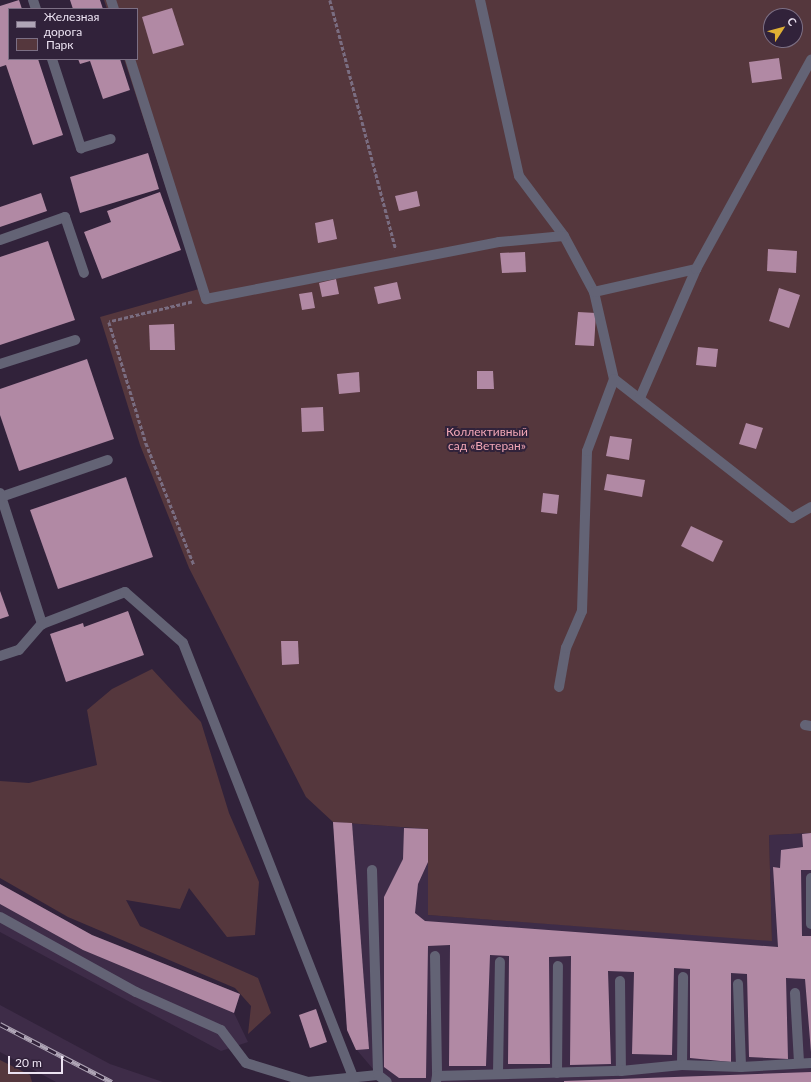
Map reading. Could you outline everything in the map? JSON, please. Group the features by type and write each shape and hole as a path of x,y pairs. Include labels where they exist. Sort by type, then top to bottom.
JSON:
{"lane":[{"path":"480,0 519,176 564,236 594,292 614,379 587,451 582,611 566,648 559,687"},
{"path":"52,60 81,148 111,139"},
{"path":"130,60 206,299 499,242 564,236"},
{"path":"640,398 696,269 811,60"},
{"path":"0,240 65,217 84,273"},
{"path":"594,292 696,269"},
{"path":"0,364 75,340"},
{"path":"614,379 792,518 811,507"},
{"path":"42,624 1,495 108,460"},
{"path":"0,656 19,650 42,624 125,592 183,643 354,1078"},
{"path":"372,870 378,1075"},
{"path":"811,878 811,924"},
{"path":"0,917 136,992 221,1030 246,1063 308,1082 378,1075 387,1082"},
{"path":"435,956 436,1079 498,1073 621,1071 682,1065 741,1067 811,1063"},
{"path":"498,1073 500,962"},
{"path":"557,1073 558,966"},
{"path":"682,1065 684,977"},
{"path":"620,981 621,1071"},
{"path":"738,984 741,1067"},
{"path":"795,993 799,1063"}],"path":[{"path":"330,0 399,261"},
{"path":"194,565 146,443 109,322 206,299"}],"shaded area":[{"path":"333,822 428,829 428,915 772,940 769,835 811,833 811,1082 384,1082 356,1049 347,1030"},
{"path":"0,884 92,935 240,994 234,1013 248,1042 221,1051 0,932"},
{"path":"0,1005 110,1064 163,1082 56,1082 0,1052"}],"green space":[{"name":"Коллективный сад «Ветеран»","path":"104,0 811,0 811,833 769,835 772,941 428,915 428,829 333,822 306,797 189,568 140,445 100,317 199,289 124,60 138,60 138,8 107,8"},
{"path":"152,669 201,722 229,813 259,882 255,935 227,937 189,888 180,909 126,900 140,926 258,978 271,1013 248,1034 251,1006 235,988 68,917 0,878 0,781 29,783 97,765 87,710 112,689"},
{"path":"0,1060 30,1075 32,1082 0,1082"}],"building":[{"path":"19,0 22,8 8,8 8,60 38,60 63,135 33,145 6,65 0,67 0,6"},
{"path":"70,0 100,0 103,8 73,8"},
{"path":"172,8 184,45 153,54 142,17"},
{"path":"779,58 782,79 752,83 749,62"},
{"path":"78,60 120,60 130,90 103,99 90,61 80,64"},
{"path":"148,153 159,189 80,213 70,177"},
{"path":"417,191 420,206 399,211 395,196"},
{"path":"160,192 181,250 102,279 84,232 111,222 107,211"},
{"path":"41,193 47,211 0,227 0,207"},
{"path":"333,219 337,239 318,243 315,223"},
{"path":"48,241 75,320 0,345 0,257"},
{"path":"768,249 797,251 796,273 767,271"},
{"path":"525,252 526,272 502,273 500,253"},
{"path":"336,279 339,294 322,297 319,283"},
{"path":"397,282 401,299 378,304 374,287"},
{"path":"779,288 800,295 789,328 769,321"},
{"path":"312,292 315,308 302,310 299,294"},
{"path":"578,312 596,313 594,346 575,345"},
{"path":"174,324 175,350 150,350 149,325"},
{"path":"698,347 718,349 716,367 696,365"},
{"path":"87,359 114,439 19,471 0,415 0,389"},
{"path":"477,371 493,371 494,389 477,389"},
{"path":"359,372 360,392 339,394 337,374"},
{"path":"323,407 324,431 302,432 301,408"},
{"path":"746,423 763,428 756,449 739,444"},
{"path":"610,436 632,439 629,460 606,456"},
{"path":"607,474 645,480 642,497 604,490"},
{"path":"126,477 153,557 58,589 30,510"},
{"path":"543,493 559,495 557,514 541,512"},
{"path":"691,526 723,541 713,562 681,546"},
{"path":"0,591 9,616 0,619"},
{"path":"128,611 144,655 66,682 50,634 83,623 84,627"},
{"path":"281,641 298,641 299,664 282,665"},
{"path":"333,822 352,823 369,1049 356,1050 347,1030"},
{"path":"404,828 428,829 428,862 418,884 415,913 425,921 778,947 773,867 780,868 781,850 803,847 802,834 811,833 811,870 801,870 802,936 811,936 811,1052 805,979 786,978 788,1059 749,1057 747,974 731,973 731,1062 690,1058 690,969 674,968 672,1055 632,1054 634,972 608,971 611,1064 570,1065 571,956 549,957 550,1064 508,1064 509,956 490,955 486,1066 449,1066 450,945 428,946 426,1078 399,1078 384,1067 384,897 403,859"},
{"path":"0,884 92,935 240,994 234,1013 83,950 0,904"},
{"path":"316,1009 327,1042 310,1048 299,1015"},
{"path":"811,1072 811,1082 564,1082 564,1081"}],"railway":[{"path":"0,1024 112,1082"}]}
